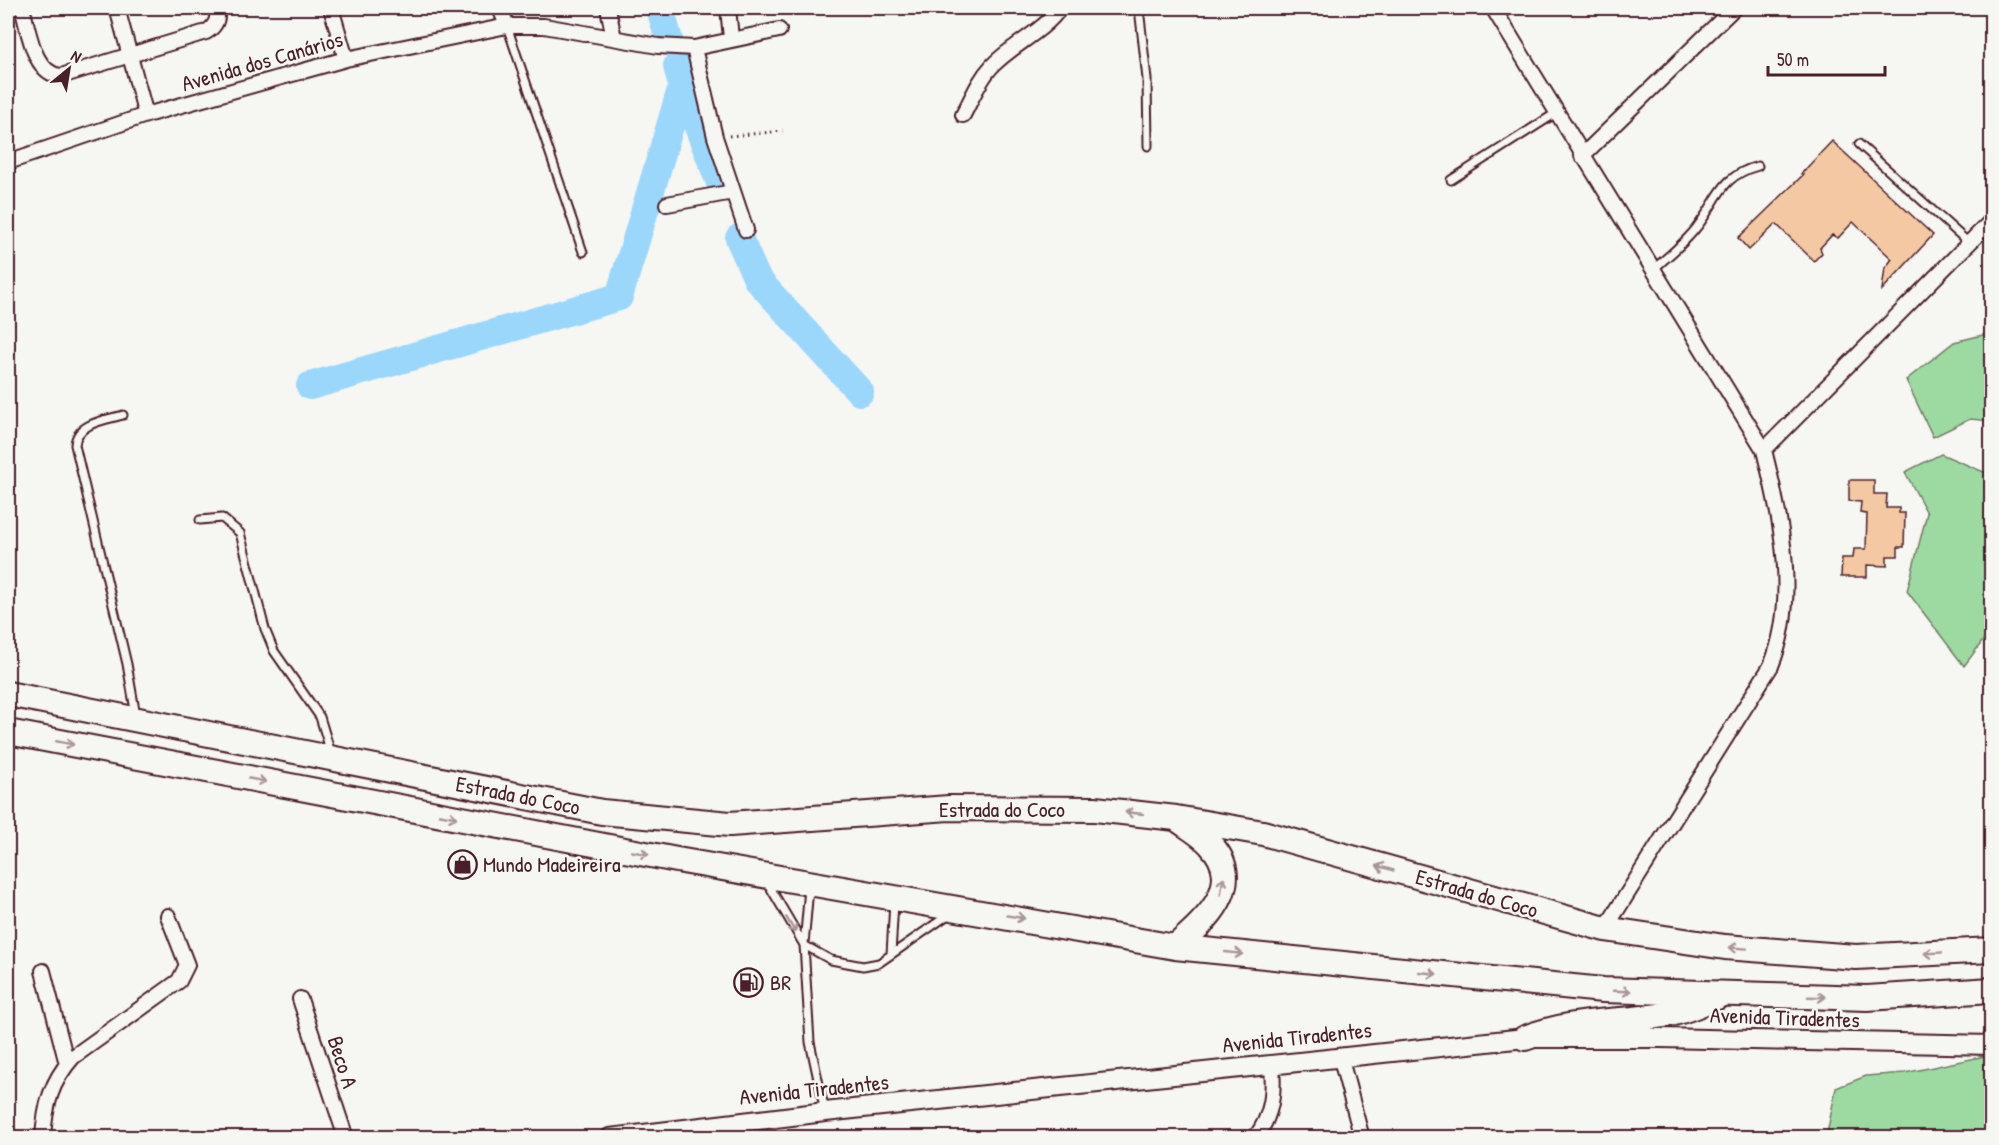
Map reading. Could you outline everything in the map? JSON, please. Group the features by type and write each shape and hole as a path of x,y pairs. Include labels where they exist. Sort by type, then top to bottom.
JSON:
{"highway":[{"name":"Estrada do Coco","path":"8,694 602,812 730,824 949,807 1095,809 1176,818 1263,833 1605,929 1725,947 1856,957 1992,950"},
{"name":"Estrada do Coco","path":"8,732 763,874 1175,947 1603,990 1867,998 1992,990"},
{"path":"1175,947 1214,911 1224,886 1223,866 1211,844 1176,818"},
{"path":"1525,1038 1554,1027 1583,1022 1665,1015 1689,1009 1724,994"}],"street":[{"path":"22,8 40,63 46,72 61,76 206,32 216,23 216,8"},
{"path":"117,8 146,115"},
{"path":"331,8 346,59"},
{"path":"500,8 507,26"},
{"path":"608,8 614,38"},
{"path":"728,8 731,38"},
{"path":"963,115 978,86 993,66 1041,28 1060,8"},
{"path":"1493,8 1764,450 1775,493 1785,590 1781,643 1772,666 1605,929"},
{"path":"1582,156 1734,8"},
{"name":"Avenida dos Canários","path":"8,162 146,115 346,59 507,26 544,26 658,46 694,48 731,38 779,30"},
{"path":"694,48 715,137 746,230"},
{"path":"667,204 734,192"},
{"path":"1764,450 1992,220"},
{"path":"43,1137 45,1112 51,1089 67,1064 96,1040 179,981 185,974 187,965 168,916"},
{"path":"43,971 67,1064"},
{"name":"Beco A","path":"300,999 346,1137"},
{"name":"Avenida Tiradentes","path":"610,1137 1340,1056 1525,1038 1694,1038 1992,1045"},
{"path":"1340,1056 1362,1137"},
{"path":"1255,1137 1267,1119 1273,1101 1272,1065"}],"lane":[{"path":"1139,8 1147,79 1148,146"},
{"path":"507,26 583,252"},
{"path":"1451,180 1556,113"},
{"path":"1859,144 1969,243"},
{"path":"1653,270 1697,227 1728,180 1742,170 1758,166"},
{"path":"123,415 86,426 79,432 75,445 127,664 136,720"},
{"path":"200,520 222,518 240,533 265,629 274,651 320,717 333,758"},
{"path":"763,874 804,945 831,960 863,966 879,963 931,930 959,908"},
{"path":"810,882 804,945 810,1042 825,1112"},
{"path":"891,954 894,897"}],"path":[{"path":"715,137 783,131"}],"green space":[{"path":"1991,333 1991,421 1970,419 1933,437 1906,380 1954,342"},
{"path":"1941,454 1991,475 1991,630 1964,666 1907,591 1927,513 1905,472"},
{"path":"1985,1056 1991,1057 1991,1137 1836,1138 1827,1134 1836,1088 1866,1076 1905,1073"}],"building":[{"path":"1832,141 1933,235 1882,290 1885,268 1892,259 1853,222 1838,238 1832,235 1820,248 1822,253 1814,261 1776,224 1749,250 1738,238 1803,175 1801,174"},
{"path":"1849,480 1874,480 1874,494 1887,494 1886,508 1899,508 1899,513 1905,513 1904,547 1898,547 1898,556 1887,556 1887,566 1867,565 1867,577 1841,577 1842,558 1853,558 1854,549 1866,549 1867,514 1860,513 1861,502 1849,501"}],"waterway":[{"path":"660,8 669,40"},
{"path":"310,386 619,297 682,86 677,66"},
{"path":"682,86 721,185"},
{"path":"739,238 757,279 860,392"}],"place":[{"name":"Mundo Madeireira","path":"462,864"},
{"name":"BR","path":"749,982"}]}
